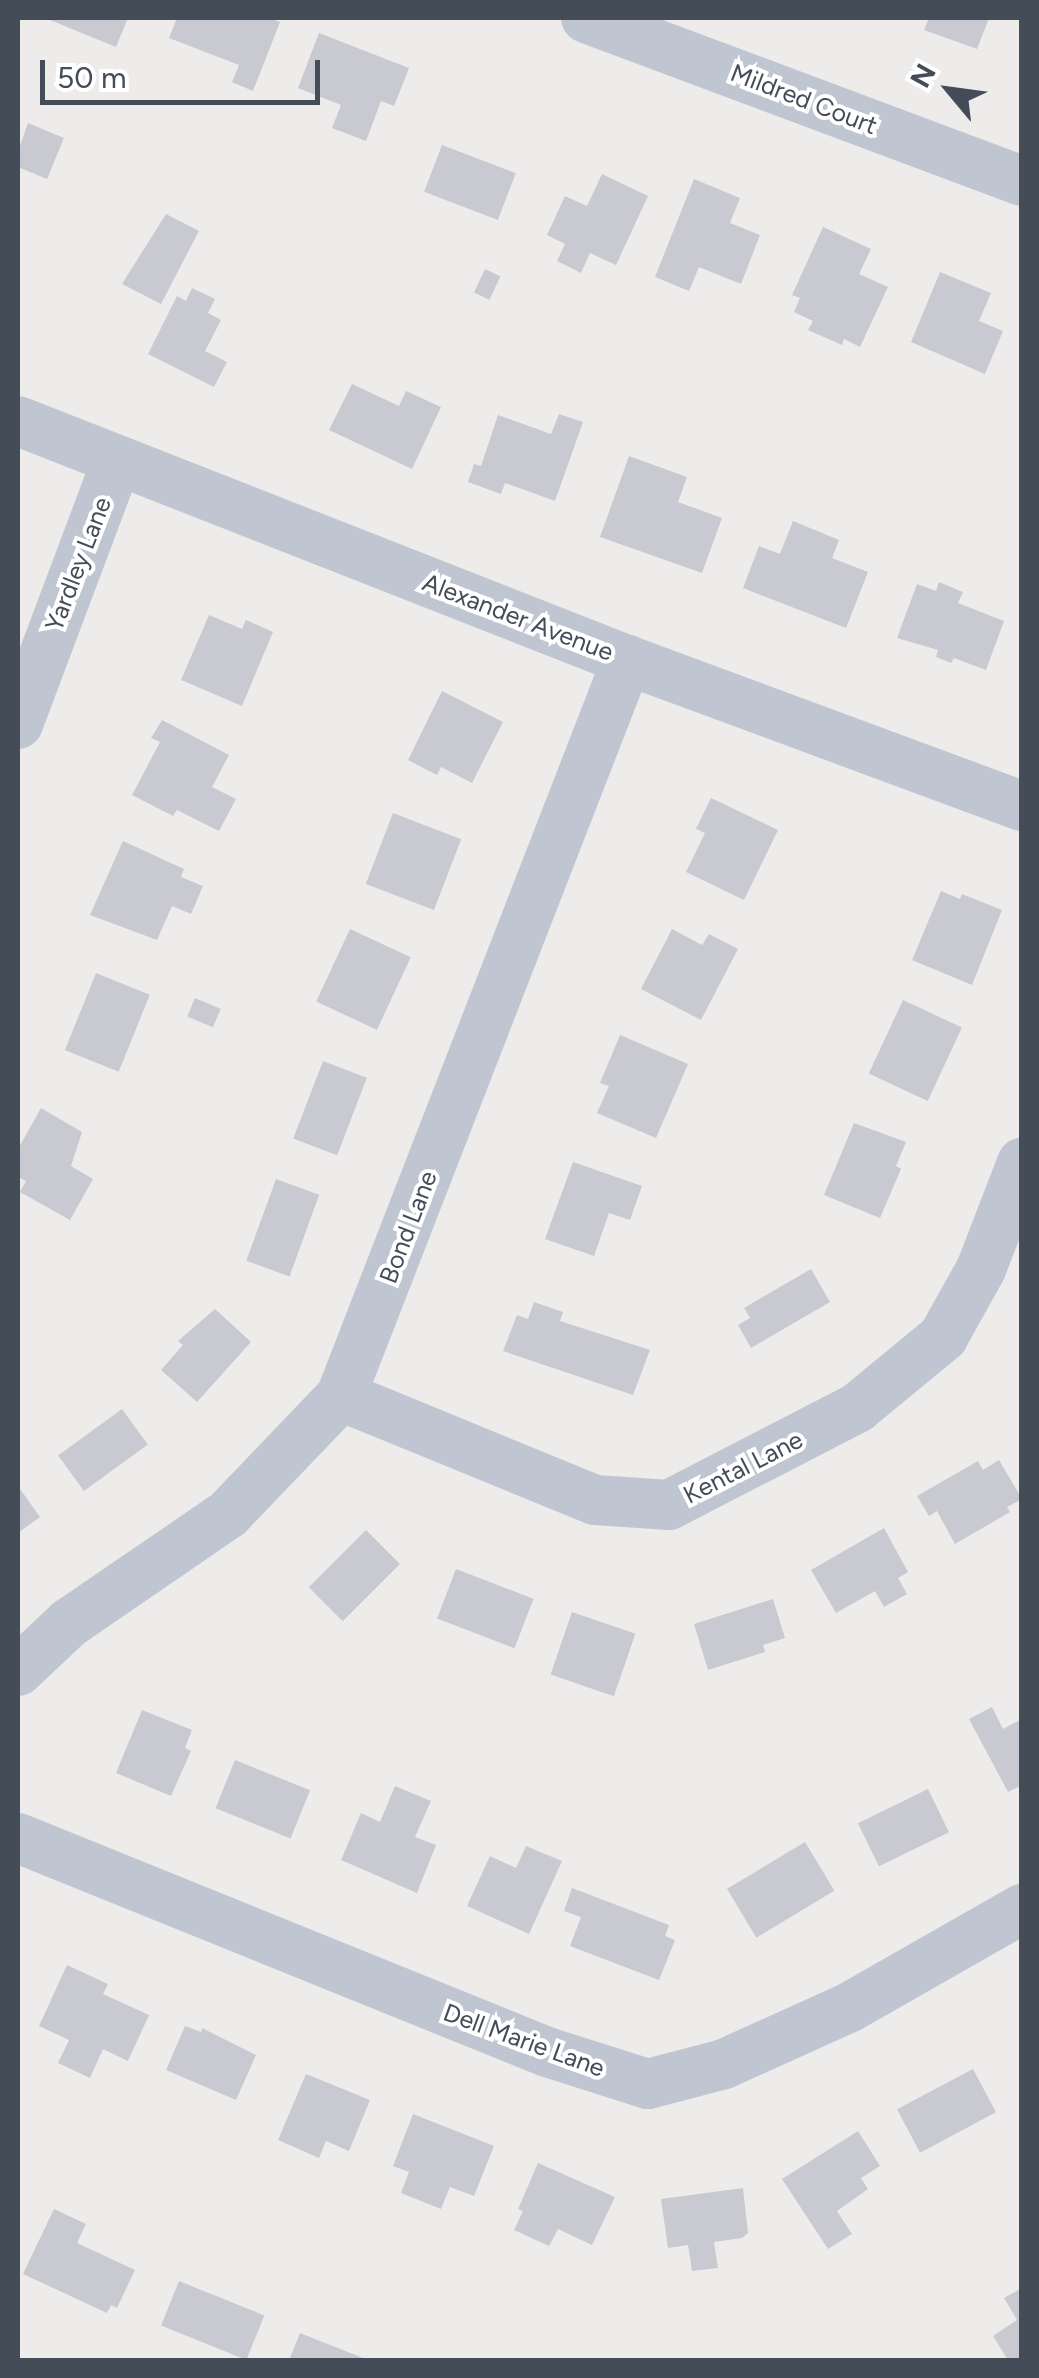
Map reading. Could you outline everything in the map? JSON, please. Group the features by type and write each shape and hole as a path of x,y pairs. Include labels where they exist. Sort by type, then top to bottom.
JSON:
{"street":[{"name":"Mildred Court","path":"586,18 1022,180"},
{"name":"Alexander Avenue","path":"18,420 627,660 1022,806"},
{"name":"Yardley Lane","path":"18,724 117,460"},
{"name":"Bond Lane","path":"18,1671 69,1623 228,1514 341,1396 627,660"},
{"name":"Kental Lane","path":"341,1396 595,1500 669,1505 857,1408 944,1337 981,1269 1022,1163"},
{"name":"Dell Marie Lane","path":"18,1838 547,2052 648,2084 724,2064 850,2007 1022,1909"}],"building":[{"path":"45,18 128,18 116,47"},
{"path":"177,18 270,18 280,22 253,91 232,82 239,65 169,38"},
{"path":"929,18 989,18 977,49 924,30"},
{"path":"319,33 409,68 394,106 381,101 366,141 332,128 341,105 298,88"},
{"path":"28,123 64,138 47,179 18,167 18,151"},
{"path":"442,145 516,173 498,220 424,192"},
{"path":"602,174 648,196 616,265 590,253 581,273 557,261 565,244 547,235 565,196 587,206"},
{"path":"694,179 740,198 730,223 760,235 741,284 699,267 689,291 655,277"},
{"path":"166,214 199,231 161,304 122,284"},
{"path":"823,227 871,249 859,274 888,287 860,347 844,339 842,345 808,330 813,321 794,312 800,298 792,295"},
{"path":"485,269 500,276 489,300 474,293"},
{"path":"940,272 991,293 979,321 1003,331 985,374 911,342"},
{"path":"192,288 215,299 208,313 221,320 205,351 227,362 214,387 148,354 177,296 186,301"},
{"path":"352,384 399,406 406,391 441,407 412,469 329,430"},
{"path":"559,414 583,422 555,501 505,483 501,494 468,482 474,464 481,466 498,415 551,434"},
{"path":"629,456 687,477 678,502 722,518 702,573 600,537"},
{"path":"793,521 839,540 832,558 868,572 846,628 743,588 759,546 780,554"},
{"path":"939,582 963,592 958,603 1004,621 986,670 954,658 951,663 936,657 938,650 897,638 917,584 936,591"},
{"path":"209,615 242,629 246,620 273,632 242,706 181,680"},
{"path":"442,691 503,722 472,783 441,767 437,775 408,760"},
{"path":"162,720 229,755 212,787 236,799 219,831 177,810 173,816 132,795 160,742 151,738"},
{"path":"711,798 778,830 744,900 686,872 705,833 696,829"},
{"path":"393,813 461,839 434,910 366,884"},
{"path":"123,841 184,869 181,877 203,886 191,914 172,906 157,940 90,915"},
{"path":"941,891 960,899 962,894 1002,910 972,985 912,960"},
{"path":"350,929 411,957 377,1030 316,1002"},
{"path":"672,929 702,945 709,934 738,949 701,1020 641,989"},
{"path":"96,973 150,995 119,1072 65,1050"},
{"path":"195,998 221,1009 213,1027 187,1016"},
{"path":"903,1000 962,1027 928,1101 869,1073"},
{"path":"620,1035 688,1064 656,1138 597,1113 609,1086 600,1083"},
{"path":"323,1061 367,1078 337,1155 293,1138"},
{"path":"41,1108 82,1132 71,1166 93,1179 70,1220 20,1192 26,1181 18,1177 18,1149"},
{"path":"854,1123 906,1142 896,1166 901,1169 880,1218 824,1195"},
{"path":"573,1162 642,1186 630,1220 609,1213 594,1256 545,1239"},
{"path":"276,1179 319,1195 289,1276 246,1261"},
{"path":"811,1269 830,1302 751,1348 738,1325 750,1318 744,1308"},
{"path":"534,1302 563,1312 560,1321 650,1350 633,1395 503,1351 517,1315 528,1319"},
{"path":"215,1309 251,1342 197,1402 161,1370 183,1345 178,1341"},
{"path":"122,1409 148,1445 84,1491 58,1455"},
{"path":"999,1460 1022,1499 1007,1507 1010,1512 955,1544 937,1511 929,1516 917,1496 978,1461 983,1470"},
{"path":"18,1486 40,1517 18,1533"},
{"path":"884,1528 908,1572 898,1578 907,1594 884,1607 875,1591 836,1613 811,1570"},
{"path":"366,1530 400,1564 343,1621 309,1587"},
{"path":"456,1569 533,1599 514,1648 437,1618"},
{"path":"773,1599 785,1638 763,1645 765,1652 708,1670 694,1624"},
{"path":"572,1612 635,1634 614,1696 551,1674"},
{"path":"992,1707 1003,1729 1022,1719 1022,1785 1008,1792 969,1719"},
{"path":"142,1710 192,1730 185,1748 191,1751 171,1796 116,1773"},
{"path":"235,1760 310,1790 291,1839 216,1808"},
{"path":"395,1786 431,1801 415,1837 436,1845 417,1893 341,1860 361,1813 380,1822"},
{"path":"928,1789 949,1832 879,1866 858,1823"},
{"path":"805,1842 834,1891 756,1938 727,1889"},
{"path":"526,1846 562,1861 529,1934 467,1906 490,1856 516,1868"},
{"path":"572,1888 669,1925 665,1936 675,1940 659,1980 570,1946 581,1917 564,1911"},
{"path":"67,1965 108,1984 103,1994 149,2015 128,2061 103,2049 90,2078 58,2063 69,2040 39,2026"},
{"path":"185,2026 201,2032 202,2028 256,2055 236,2100 166,2070"},
{"path":"973,2069 996,2112 920,2153 897,2109"},
{"path":"306,2074 370,2100 349,2151 326,2141 319,2158 278,2140"},
{"path":"413,2114 494,2146 474,2196 450,2187 441,2209 401,2193 409,2172 393,2166"},
{"path":"858,2131 880,2166 861,2178 868,2189 837,2211 852,2234 828,2249 782,2179"},
{"path":"538,2163 615,2197 592,2245 558,2229 549,2246 514,2230 523,2211 518,2209"},
{"path":"743,2188 748,2233 742,2238 714,2242 718,2268 692,2271 688,2245 668,2248 661,2199"},
{"path":"54,2209 86,2224 77,2243 135,2270 117,2308 111,2305 107,2313 23,2274"},
{"path":"179,2281 264,2315 246,2360 161,2326"},
{"path":"1022,2288 1022,2360 1008,2360 993,2336 1017,2320 1004,2298"},
{"path":"300,2333 368,2360 289,2360"}]}
